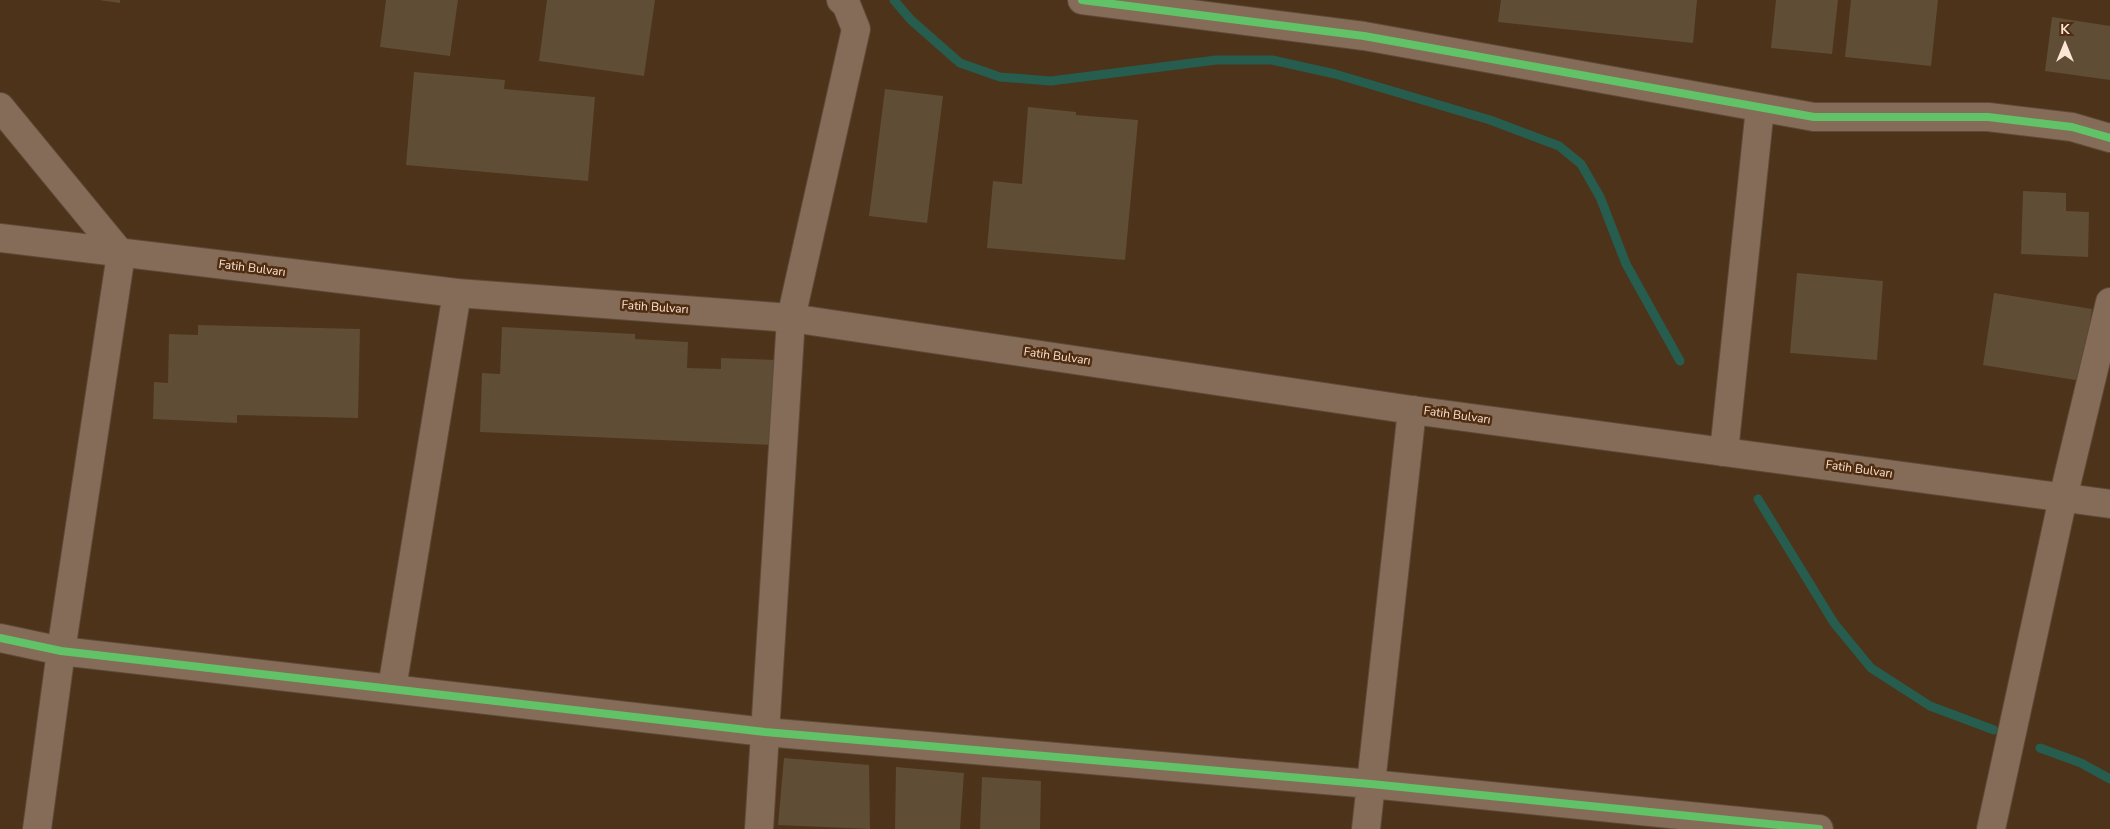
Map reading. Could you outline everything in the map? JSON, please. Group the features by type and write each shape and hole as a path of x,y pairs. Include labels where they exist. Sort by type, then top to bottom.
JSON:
{"street":[{"path":"758,829 791,318 856,28 846,4 841,0"},
{"path":"1082,0 1364,36 1814,117 1988,117 2072,127 2110,138"},
{"path":"0,106 121,254 61,651 37,829"},
{"path":"1724,452 1760,108"},
{"name":"Fatih Bulvarı","path":"0,238 457,294 791,318 1412,410 2110,504"},
{"path":"392,688 457,294"},
{"path":"1991,829 2063,498 2110,302"},
{"path":"1366,829 1412,410"},
{"path":"0,638 61,651 765,732 1371,784 1819,829"}],"building":[{"path":"99,0 120,0 120,3"},
{"path":"386,0 458,0 450,56 380,47"},
{"path":"547,0 655,0 644,76 539,61"},
{"path":"1501,0 1697,0 1693,43 1498,22"},
{"path":"1776,0 1838,0 1832,54 1771,48"},
{"path":"1851,0 1938,0 1931,66 1845,57"},
{"path":"2052,17 2110,26 2110,80 2045,71"},
{"path":"414,72 505,80 504,89 595,97 588,181 406,165"},
{"path":"885,89 943,96 927,223 869,216"},
{"path":"1028,107 1076,112 1076,115 1138,120 1125,260 987,248 993,181 1022,184"},
{"path":"2023,191 2066,193 2066,211 2089,212 2088,257 2021,254"},
{"path":"1797,273 1883,281 1877,360 1790,353"},
{"path":"1994,293 2092,309 2081,381 1983,365"},
{"path":"198,325 360,329 358,418 237,415 237,423 153,419 154,382 168,383 169,334 198,335"},
{"path":"502,327 635,334 635,339 688,342 687,368 721,369 721,358 777,360 773,445 480,432 482,373 500,374"},
{"path":"784,758 869,765 870,829 778,825"},
{"path":"896,767 964,773 960,829 895,829"},
{"path":"982,777 1041,781 1040,829 980,829"}],"waterway":[{"path":"894,0 911,20 960,63 1000,77 1051,81 1216,60 1272,60 1335,74 1490,120 1559,146 1581,164 1600,197 1626,264 1680,361"},
{"path":"1758,499 1834,623 1871,668 1930,706 1994,730"},
{"path":"2040,748 2081,763 2110,779"}],"cycle path":[{"path":"1082,0 1364,36 1814,117 1988,117 2072,127 2110,138"},
{"path":"0,638 61,651 765,732 1371,784 1819,829"}]}
